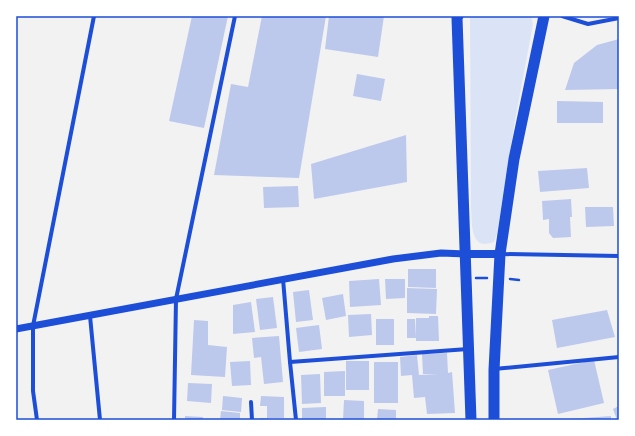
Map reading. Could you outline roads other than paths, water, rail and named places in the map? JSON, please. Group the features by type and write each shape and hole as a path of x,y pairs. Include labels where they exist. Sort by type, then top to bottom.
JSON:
{"highway":[{"path":"494,420 494,370 500,254 514,159 544,16"},
{"path":"457,17 471,420"}],"main road":[{"path":"466,254 500,254"}],"street":[{"path":"37,420 33,391 33,326 94,16"},
{"path":"174,420 176,299 235,16"},
{"path":"562,16 588,24 619,18"},
{"path":"16,329 393,259 441,253 466,254"},
{"path":"500,254 619,256"},
{"path":"283,279 296,420"},
{"path":"90,316 100,420"},
{"path":"290,362 468,349"},
{"path":"494,370 619,357"},
{"path":"251,402 252,420"}]}
